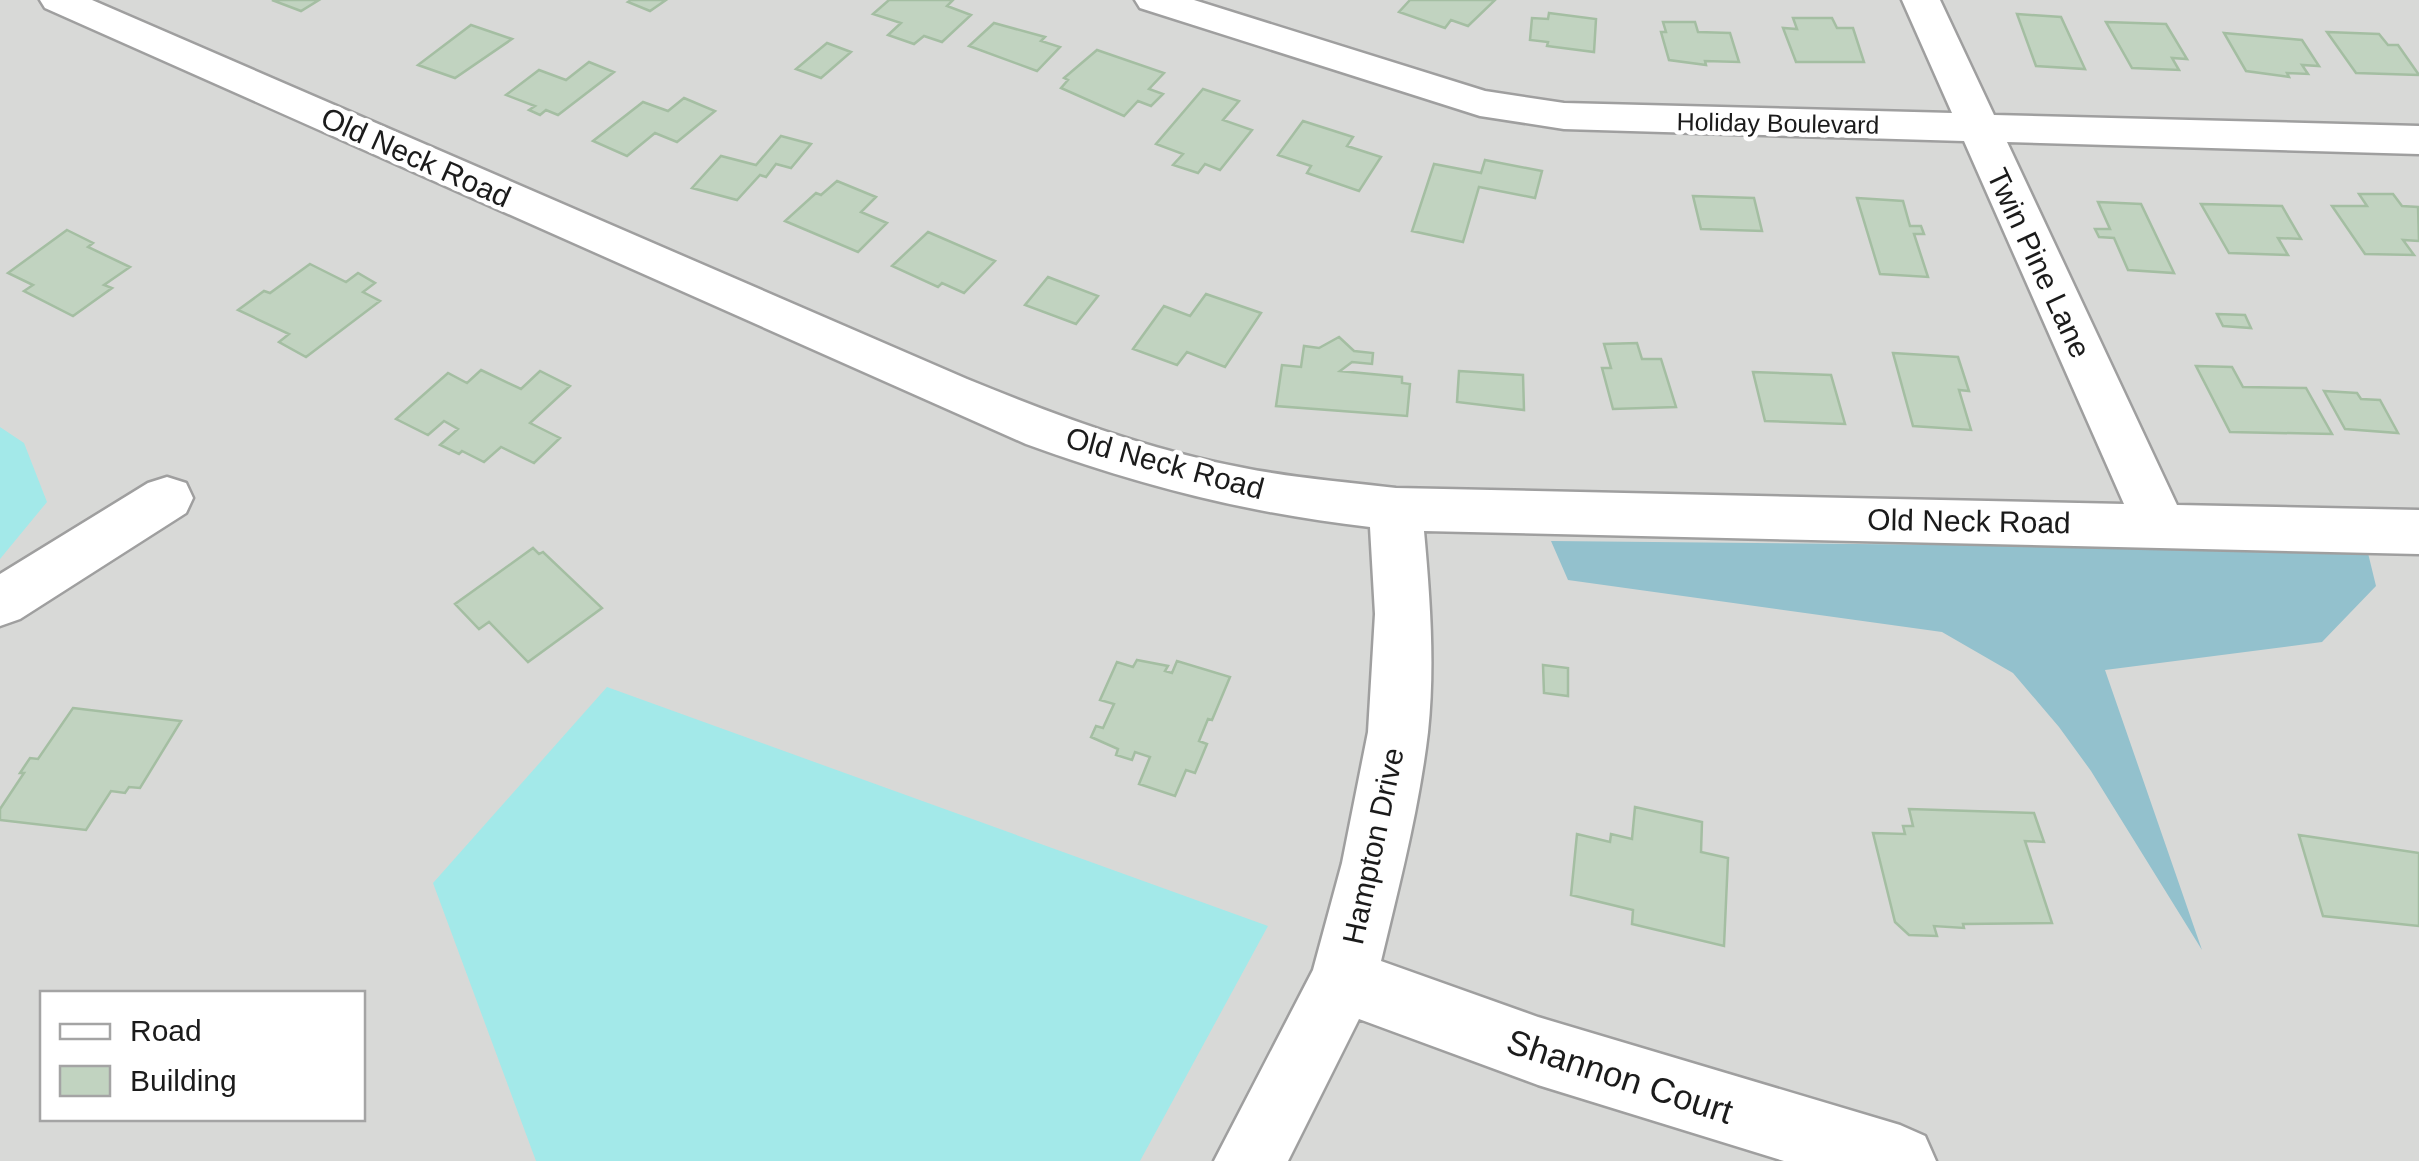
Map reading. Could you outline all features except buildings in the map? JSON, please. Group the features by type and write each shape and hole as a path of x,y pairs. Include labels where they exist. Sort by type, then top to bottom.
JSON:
{"street":[{"name":"Old Neck Road","path":"59,0 936,388 1029,425 1175,472 1240,488 1396,509 2419,532"},
{"name":"Holiday Boulevard","path":"1154,0 1480,103 1548,114 1777,125 1976,126 2419,140"},
{"name":"Twin Pine Lane","path":"1921,0 2160,525"},
{"path":"0,603 167,498"},
{"name":"Hampton Drive","path":"1250,1161 1343,980 1373,863 1398,732 1404,614 1396,509"},
{"name":"Shannon Court","path":"1343,980 1608,1074 1900,1161"}],"shaded area":[{"path":"0,0 2419,0 2419,1161 0,1161"},
{"path":"0,427 24,443 47,502 0,559"},
{"path":"1551,541 2367,549 2376,586 2322,642 2105,670 2202,950 2091,771 2013,673 1942,632 1568,580"},
{"path":"607,687 1268,926 1140,1161 536,1161 433,883"}]}
